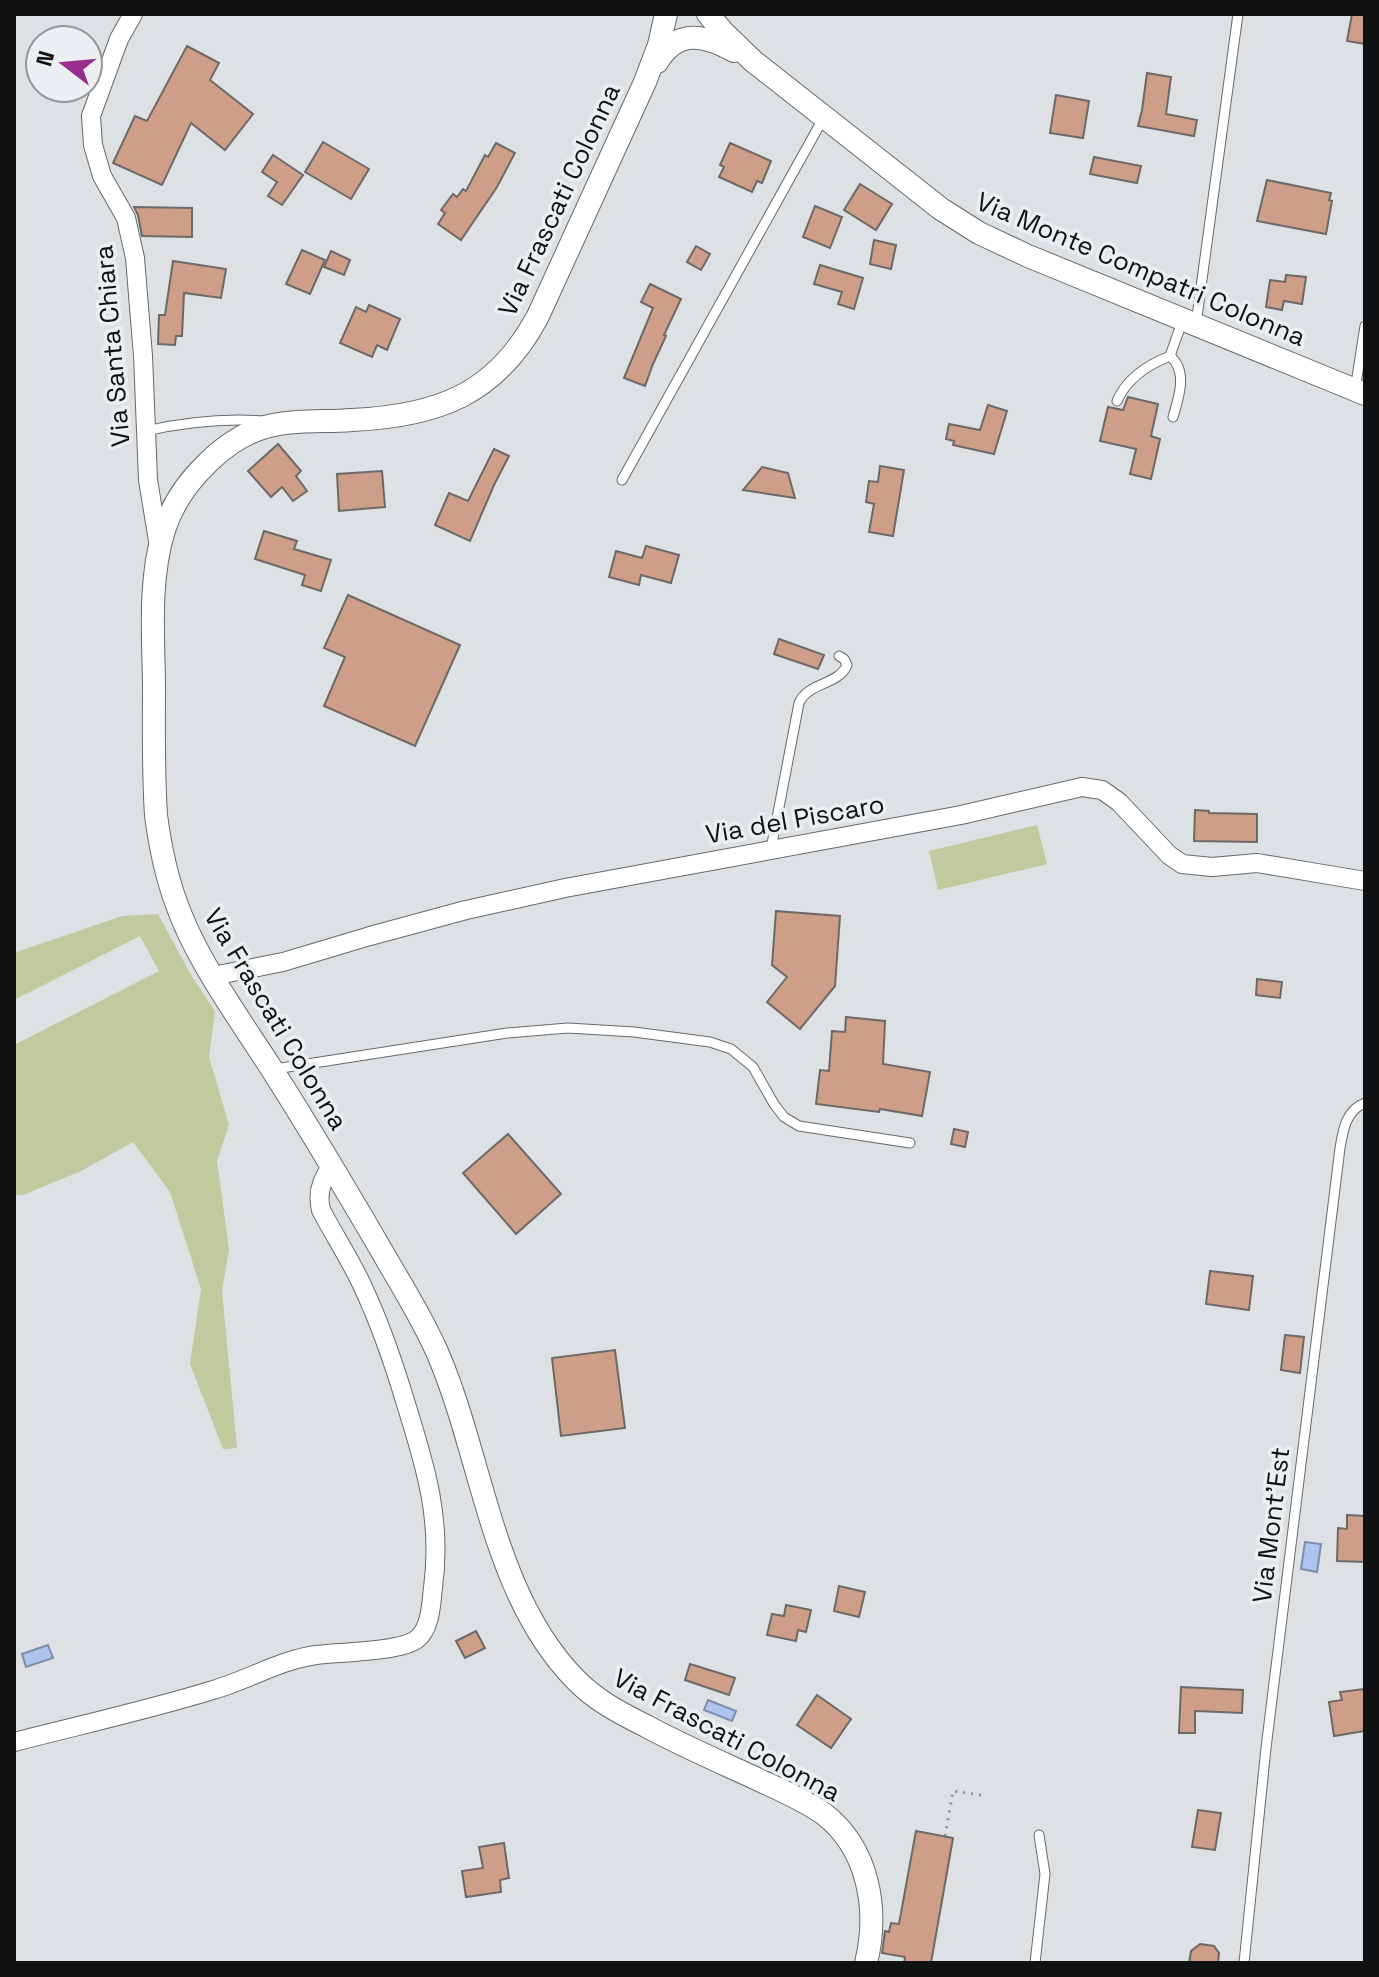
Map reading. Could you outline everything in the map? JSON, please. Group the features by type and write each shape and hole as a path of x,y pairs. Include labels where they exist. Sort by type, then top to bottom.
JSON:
{"street":[{"name":"Via Santa Chiara","path":"133,14 119,39 91,116 93,145 102,176 126,218 135,258 149,490 159,547"},
{"path":"666,14 671,28 684,36 724,45 753,61"},
{"name":"Via Frascati Colonna","path":"666,14 659,45 645,82 538,316 514,354 499,369 453,400 419,413 374,419 275,424 254,431 231,445 186,487 167,523 159,547 155,580 153,635 157,824 164,862 186,927 431,1338 457,1404 506,1562 547,1645 575,1679 605,1703 664,1735 805,1802 837,1826 858,1856 870,1893 871,1928 866,1963"},
{"path":"708,14 753,61"},
{"path":"645,82 666,50 679,40 692,37"},
{"name":"Via Monte Compatri Colonna","path":"753,61 941,209 979,233 1360,392"},
{"name":"Via del Piscaro","path":"213,976 283,962 466,910 565,888 961,815 1082,787 1102,790 1119,802 1169,855 1182,864 1212,867 1257,863 1365,881"},
{"path":"14,1742 212,1691 296,1659 401,1646 417,1639 424,1631 435,1567 431,1491 402,1391 374,1313 350,1260 321,1210 321,1184 331,1167"}],"lane":[{"path":"1117,401 1124,387 1135,376 1170,356 1189,322 1238,14"},
{"path":"622,480 824,117"},
{"path":"1360,392 1365,326"},
{"path":"1170,356 1175,359 1180,375 1179,397 1173,417"},
{"path":"146,431 182,423 218,420 288,423"},
{"path":"771,849 799,703 812,688 843,673 847,665 839,656"},
{"path":"272,1069 507,1033 568,1028 634,1032 710,1042 731,1049 753,1067 779,1111 799,1126 910,1143"},
{"name":"Via Mont'Est","path":"1244,1963 1266,1748 1340,1148 1348,1117 1354,1108 1365,1103"},
{"path":"1035,1963 1045,1874 1039,1835"}],"path":[{"path":"945,1836 953,1791 981,1795"}],"green space":[{"path":"1037,825 1047,864 938,890 929,851"},
{"path":"158,914 191,975 215,1011 209,1057 229,1125 217,1161 229,1249 222,1291 237,1448 223,1449 190,1364 201,1289 170,1192 133,1142 81,1171 23,1195 14,1195 14,1045 159,971 140,936 14,1000 14,953 122,916"}],"water":[{"path":"1305,1542 1321,1544 1317,1572 1301,1569"},
{"path":"48,1645 53,1658 26,1667 22,1654"},
{"path":"708,1700 736,1711 732,1721 704,1710"}],"building":[{"path":"1352,14 1365,14 1365,44 1347,41"},
{"path":"187,46 219,63 210,80 253,114 225,150 191,123 162,185 113,163 135,116 147,121"},
{"path":"1147,73 1171,77 1166,114 1197,120 1194,136 1138,126"},
{"path":"1056,95 1089,101 1083,138 1050,133"},
{"path":"323,142 369,169 351,199 305,172"},
{"path":"496,143 515,153 497,187 461,240 438,224 445,213 441,210 453,194 457,197 463,189 466,191 485,155 488,157"},
{"path":"730,143 771,161 762,183 757,181 752,192 719,177 724,167 720,165"},
{"path":"273,155 303,175 282,205 268,196 277,182 262,172"},
{"path":"1094,157 1141,166 1137,183 1090,174"},
{"path":"1267,180 1331,193 1326,234 1257,221"},
{"path":"860,184 892,204 876,230 844,210"},
{"path":"815,206 842,217 830,248 803,237"},
{"path":"134,207 192,208 192,237 142,236"},
{"path":"874,240 896,245 891,269 870,264"},
{"path":"696,246 710,254 701,270 687,262"},
{"path":"302,250 325,260 310,294 286,284"},
{"path":"331,251 350,260 344,275 324,267"},
{"path":"173,261 226,269 221,298 184,293 182,336 176,336 175,345 158,344 159,315 165,315"},
{"path":"820,265 863,278 854,309 838,304 842,292 814,284"},
{"path":"1286,275 1306,277 1302,304 1284,301 1282,310 1266,307 1270,280 1285,282"},
{"path":"650,284 681,299 645,386 624,378 653,308 641,302"},
{"path":"369,305 400,319 387,350 377,345 372,357 340,343 356,307 366,312"},
{"path":"1128,397 1158,404 1151,436 1160,439 1151,479 1130,474 1136,449 1100,441 1108,407 1123,410"},
{"path":"988,405 1007,411 994,454 953,445 954,441 946,439 949,424 980,430"},
{"path":"278,444 301,471 296,476 307,491 293,501 282,487 271,497 248,471"},
{"path":"494,449 509,456 470,541 435,525 449,493 468,501"},
{"path":"880,466 904,470 893,536 869,532 874,504 866,502 869,481 878,482"},
{"path":"762,467 788,473 795,498 743,490"},
{"path":"382,471 385,507 339,511 337,474"},
{"path":"264,531 297,541 294,549 331,560 321,591 302,585 305,575 255,559"},
{"path":"646,546 679,555 671,583 641,575 639,585 609,577 616,551 642,558"},
{"path":"348,595 460,645 415,746 324,706 345,657 324,648"},
{"path":"779,639 824,655 818,669 774,654"},
{"path":"1195,810 1257,814 1257,842 1194,841"},
{"path":"776,911 840,916 835,986 800,1029 767,1002 787,977 772,965"},
{"path":"1257,979 1282,982 1280,998 1256,995"},
{"path":"846,1017 885,1021 883,1064 930,1072 922,1116 816,1104 820,1070 829,1071 832,1031 845,1032"},
{"path":"954,1129 968,1132 965,1147 951,1144"},
{"path":"508,1134 561,1194 516,1234 463,1173"},
{"path":"1210,1271 1253,1276 1249,1310 1206,1304"},
{"path":"1285,1335 1304,1337 1300,1373 1281,1370"},
{"path":"615,1350 625,1428 561,1436 552,1358"},
{"path":"1347,1515 1365,1516 1365,1562 1337,1561 1338,1528 1347,1529"},
{"path":"839,1586 865,1592 859,1617 834,1611"},
{"path":"786,1605 811,1610 806,1632 798,1630 796,1641 767,1635 772,1614 784,1616"},
{"path":"476,1631 485,1648 465,1658 456,1641"},
{"path":"690,1664 735,1678 729,1695 685,1680"},
{"path":"1181,1687 1243,1690 1242,1713 1195,1711 1195,1733 1179,1733"},
{"path":"1365,1689 1365,1731 1334,1736 1329,1702 1342,1700 1340,1692"},
{"path":"817,1695 851,1719 831,1748 797,1725"},
{"path":"1198,1810 1221,1813 1215,1850 1192,1847"},
{"path":"916,1831 953,1838 931,1963 904,1963 905,1957 882,1953 885,1931 889,1932 891,1923 899,1924"},
{"path":"504,1843 509,1878 500,1880 501,1892 466,1897 462,1871 483,1868 479,1847"},
{"path":"1200,1944 1214,1946 1219,1953 1218,1963 1189,1963 1191,1951"}]}
